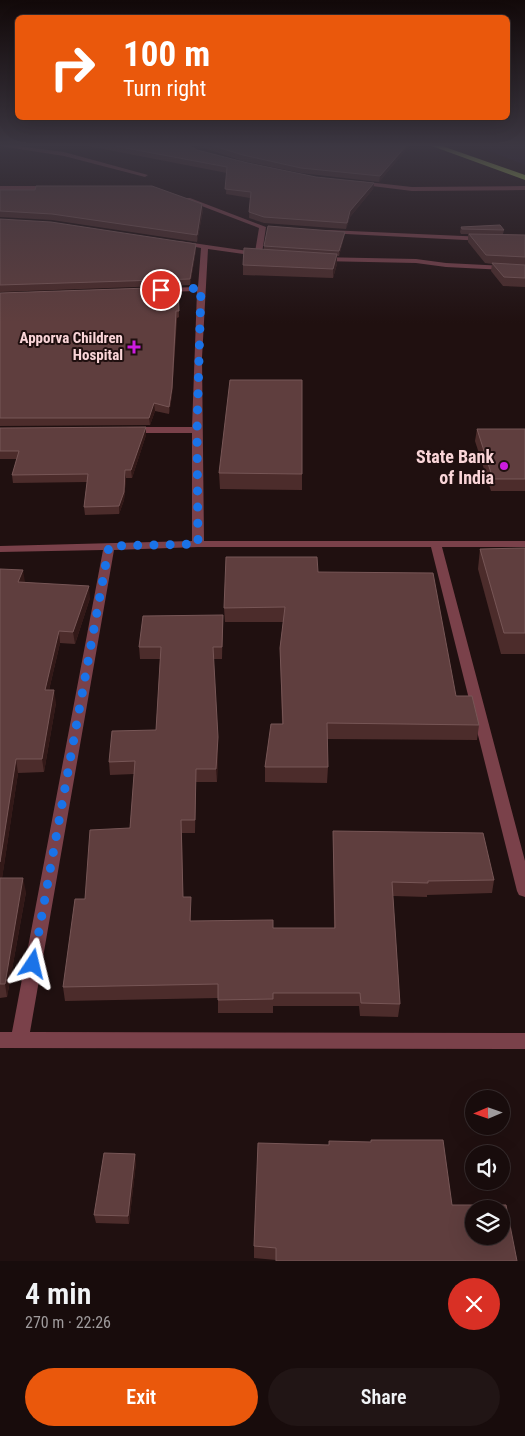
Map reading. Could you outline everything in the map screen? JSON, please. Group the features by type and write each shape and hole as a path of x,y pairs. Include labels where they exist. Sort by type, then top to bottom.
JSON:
{"street":[{"path":"203,205 263,227 273,228"},
{"path":"258,255 263,227"},
{"path":"320,231 387,236 497,240"},
{"path":"166,241 267,255"},
{"path":"198,544 197,430 201,288 205,247"},
{"path":"313,258 416,261 446,265 525,269"},
{"path":"151,290 201,288"},
{"path":"118,430 197,430"},
{"path":"0,549 198,544 525,544"},
{"path":"436,545 525,891"},
{"path":"20,1040 109,546"},
{"path":"0,1040 525,1041"}],"building":[{"path":"0,205 202,205 197,235 52,214 0,211"},
{"path":"250,205 355,205 350,211 347,223 264,217 249,212"},
{"path":"0,219 51,222 196,244 190,279 0,285"},
{"path":"500,225 504,230 462,229 461,227"},
{"path":"268,226 345,232 339,251 264,246"},
{"path":"469,234 525,235 525,257 486,255"},
{"path":"244,248 337,254 333,269 243,265"},
{"path":"492,263 525,265 525,278 504,277"},
{"path":"178,287 179,311 176,311 172,388 169,407 154,403 149,418 0,418 0,293"},
{"path":"230,380 302,380 302,474 219,473"},
{"path":"146,427 131,470 125,470 124,492 119,506 84,507 88,474 12,475 19,451 0,451 0,428"},
{"name":"State Bank of India","path":"477,429 525,429 525,479 493,479"},
{"path":"525,548 525,633 504,633 480,549"},
{"path":"226,557 317,557 318,572 433,573 456,696 472,696 479,725 327,723 328,767 265,767 271,724 283,724 280,648 285,607 224,608"},
{"path":"0,569 23,570 18,582 89,586 73,632 59,631 45,690 54,690 42,759 16,759 0,862"},
{"path":"223,615 222,647 213,647 218,737 216,769 196,769 195,820 181,820 183,897 191,897 190,921 273,920 273,928 335,928 333,831 483,833 494,880 428,881 428,883 392,882 400,1004 361,1003 360,993 273,993 273,999 218,1000 218,984 63,987 75,899 85,899 90,830 130,828 135,761 109,762 112,731 156,730 161,647 139,647 143,616"},
{"path":"0,878 23,878 5,984 0,984"},
{"path":"443,1140 452,1205 465,1205 465,1245 510,1245 510,1225 517,1261 276,1261 276,1248 254,1246 258,1143 329,1145 329,1141"},
{"path":"104,1153 135,1154 128,1216 94,1215"}],"place":[{"name":"Apporva Children Hospital","path":"134,347"},
{"name":"State Bank of India","path":"504,466"}],"route":[{"path":"33,964 109,546 198,544 197,430 201,288 161,290"}]}
